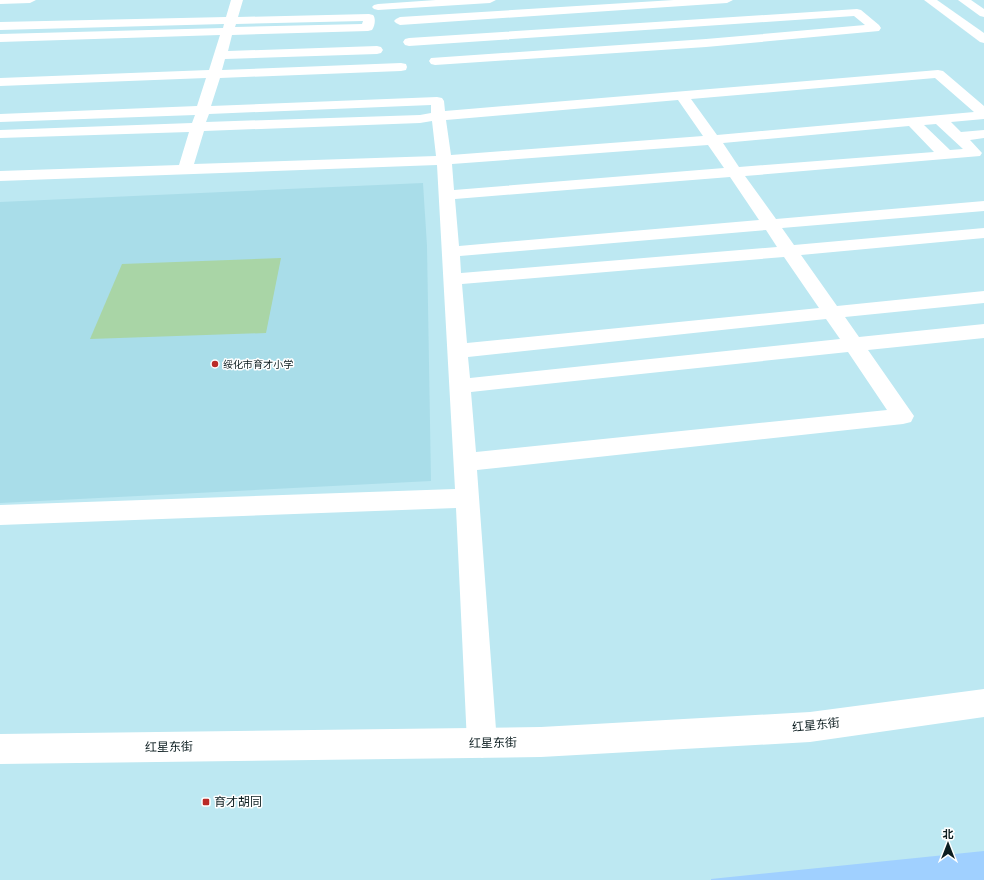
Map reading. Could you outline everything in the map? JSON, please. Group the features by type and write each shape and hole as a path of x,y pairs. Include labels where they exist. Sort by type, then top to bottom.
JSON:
{"street":[{"path":"0,1 30,0"},
{"path":"185,169 237,0"},
{"path":"378,7 490,0"},
{"path":"400,21 672,2 727,0"},
{"path":"930,0 984,39"},
{"path":"964,0 984,14"},
{"path":"672,2 706,43"},
{"path":"411,5 415,20"},
{"path":"409,42 857,12 875,28 706,43 436,61"},
{"path":"0,38 229,26 369,17 368,27 229,26 1,27"},
{"path":"474,38 481,58"},
{"path":"140,64 377,50"},
{"path":"0,82 214,76 401,68"},
{"path":"440,116 683,97 938,74 984,114"},
{"path":"465,462 903,416 683,97"},
{"path":"0,134 438,101 444,160 458,351 482,743"},
{"path":"0,176 444,160 713,140 940,120 984,114"},
{"path":"0,118 200,119"},
{"path":"446,195 975,153 940,120"},
{"path":"913,122 946,155"},
{"path":"957,137 984,134"},
{"path":"450,252 984,206"},
{"path":"452,279 790,251 984,233"},
{"path":"458,351 984,297"},
{"path":"460,386 855,346 984,331"},
{"path":"0,515 468,498"},
{"name":"红星东街","path":"0,749 541,742 810,727 984,704"}],"shaded area":[{"name":"绥化市育才小学","path":"423,183 427,246 431,481 0,503 0,202"}],"green space":[{"path":"281,258 266,333 90,339 122,264"}],"building":[{"path":"984,851 984,880 711,880 711,879"}],"place":[{"name":"绥化市育才小学","path":"215,364"},
{"name":"育才胡同","path":"206,802"}]}
